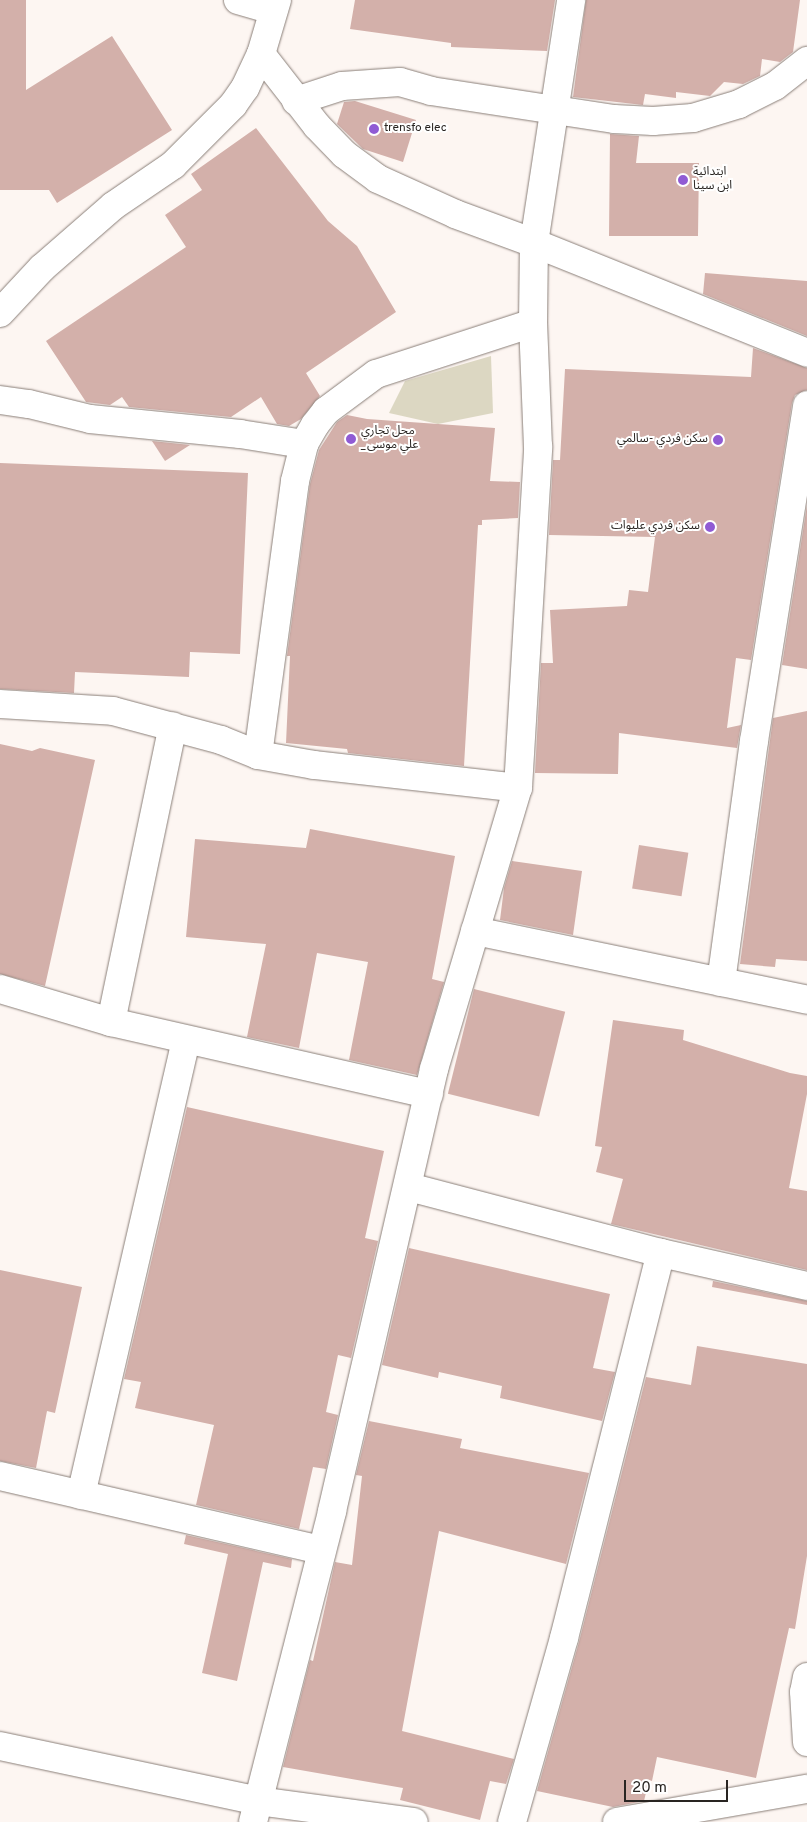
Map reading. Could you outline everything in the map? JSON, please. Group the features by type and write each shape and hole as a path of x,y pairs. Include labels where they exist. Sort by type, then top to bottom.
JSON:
{"street":[{"path":"0,313 42,268 112,206 173,165 233,105 246,88 261,54 276,5 238,0"},
{"path":"256,1812 409,1187 429,1094 518,788 538,447 532,323 534,243 552,110 571,0"},
{"path":"261,54 296,101 344,154 378,179 454,214 534,243 807,353"},
{"path":"296,101 342,86 400,82 431,91 614,119 693,118 739,104 775,86 807,61"},
{"path":"258,755 295,481 304,444 326,411 376,374 532,323"},
{"path":"0,400 29,404 90,419 240,434 304,444"},
{"path":"722,982 754,741 807,406"},
{"path":"0,704 113,710 173,726 258,755 314,765 518,788"},
{"path":"111,1022 173,726"},
{"path":"475,931 807,1000"},
{"path":"0,989 111,1022 186,1041 429,1094"},
{"path":"82,1495 186,1041"},
{"path":"409,1187 661,1253 807,1286"},
{"path":"512,1822 564,1638 661,1253"},
{"path":"0,1476 321,1550"},
{"path":"807,1677 804,1692 807,1742"},
{"path":"1,1752 256,1812 414,1822"},
{"path":"617,1822 807,1788"}],"shaded area":[{"path":"491,356 493,413 438,424 389,413 405,381"}],"building":[{"path":"0,0 26,0 26,90 112,36 172,130 57,203 49,190 0,190"},
{"path":"355,0 555,0 547,51 451,47 451,43 350,29"},
{"path":"586,0 800,0 793,52 780,62 762,59 760,76 743,84 724,82 710,96 676,92 676,98 645,94 643,105 573,97"},
{"name":"trensfo elec","path":"355,101 416,120 403,162 363,149 337,124 344,102"},
{"path":"256,128 328,221 357,246 396,312 306,373 320,396 301,419 289,426 277,424 261,397 231,417 129,407 122,397 110,405 86,402 46,341 186,247 165,215 202,190 191,174"},
{"path":"610,134 639,136 636,163 699,163 698,236 609,236"},
{"path":"705,273 807,281 807,336 703,294"},
{"path":"753,348 807,368 807,390 795,395 792,403 751,660 736,658 727,728 741,725 737,748 619,733 618,774 535,773 541,663 553,663 550,610 627,606 629,590 648,592 655,537 549,535 553,460 560,460 565,369 751,377"},
{"path":"347,415 367,419 495,428 490,481 520,482 518,518 482,520 482,525 478,525 464,766 348,753 347,749 286,743 290,656 287,656 310,484 319,450 337,422"},
{"path":"152,441 190,445 165,461"},
{"path":"0,463 248,473 240,654 190,652 189,677 75,672 74,693 0,689"},
{"path":"807,505 807,669 782,665"},
{"path":"807,711 807,961 776,959 775,967 740,964 773,718"},
{"path":"0,744 32,751 40,748 95,760 45,986 0,974"},
{"path":"310,829 455,856 432,979 444,982 417,1075 349,1060 368,962 317,953 299,1048 247,1037 266,944 186,937 195,839 306,848"},
{"path":"639,845 688,853 682,896 632,888"},
{"path":"512,861 582,871 573,935 500,920 504,888"},
{"path":"474,989 565,1012 539,1117 448,1094"},
{"path":"613,1020 684,1030 683,1040 790,1073 807,1076 807,1094 789,1188 807,1191 807,1270 611,1224 623,1179 596,1172 602,1147 595,1146"},
{"path":"187,1107 384,1151 365,1238 378,1241 351,1358 338,1355 326,1412 338,1415 326,1469 313,1467 299,1529 196,1505 214,1425 135,1408 141,1382 124,1379"},
{"path":"409,1248 610,1294 593,1368 615,1372 602,1421 500,1398 502,1386 439,1372 438,1378 382,1365"},
{"path":"0,1270 82,1287 55,1413 47,1411 36,1468 0,1461"},
{"path":"713,1281 807,1301 807,1305 712,1287"},
{"path":"697,1346 807,1364 807,1556 795,1629 789,1628 756,1778 657,1757 652,1781 649,1780 644,1801 613,1807 537,1791 579,1642 646,1377 691,1385"},
{"path":"369,1421 462,1439 460,1448 589,1473 566,1564 439,1531 402,1731 514,1759 506,1784 490,1781 480,1820 400,1800 403,1788 283,1767 310,1660 313,1661 335,1562 352,1565 362,1476 356,1475"},
{"path":"186,1535 292,1559 291,1568 263,1562 237,1681 202,1673 228,1554 184,1544"}],"place":[{"name":"trensfo elec","path":"374,129"},
{"name":"ابتدائية ابن سينا","path":"683,180"},
{"name":"محل تجاري _علي موسى","path":"351,439"},
{"name":"سكن فردي -سالمي","path":"718,440"},
{"name":"سكن فردي عليوات","path":"710,527"}]}
